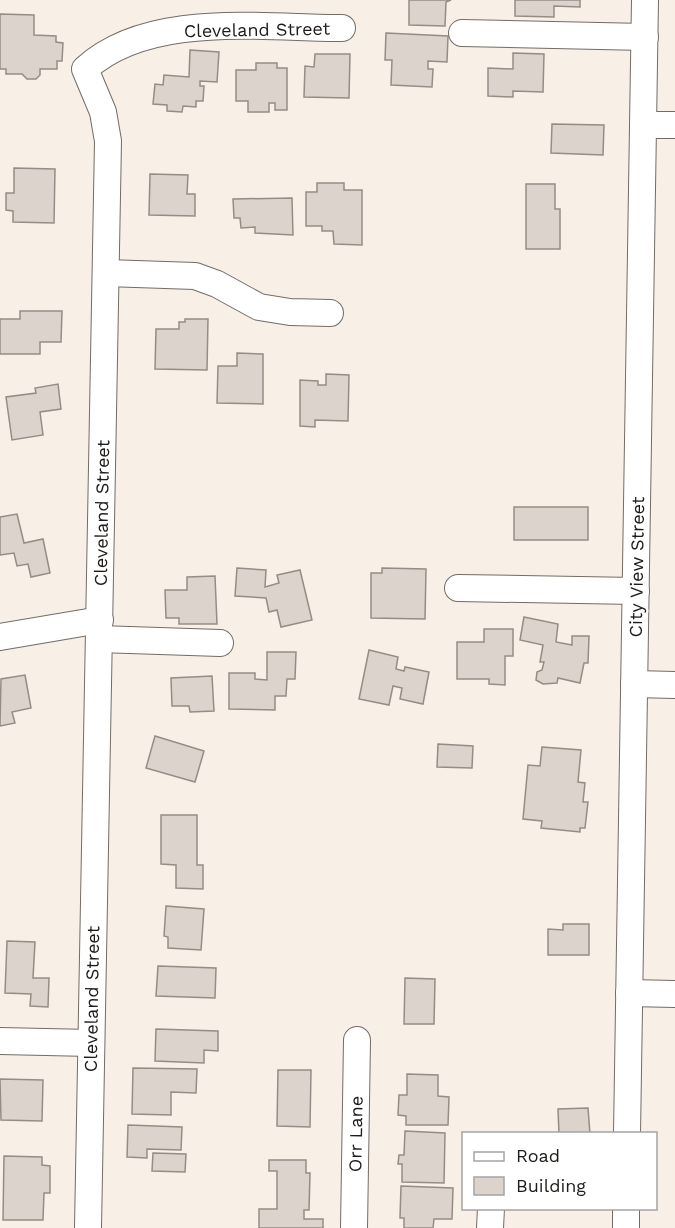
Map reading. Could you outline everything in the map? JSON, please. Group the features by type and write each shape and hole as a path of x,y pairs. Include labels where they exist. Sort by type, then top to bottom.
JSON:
{"street":[{"name":"City View Street","path":"627,1132 645,124 645,0"},
{"name":"Cleveland Street","path":"88,1228 107,133 99,98 85,69 113,48 177,30 205,27 342,28"},
{"path":"462,33 645,37"},
{"path":"645,124 675,125"},
{"path":"106,273 195,276 217,284 260,307 290,312 330,313"},
{"path":"458,588 636,591"},
{"path":"0,637 99,629 220,643"},
{"path":"634,684 675,685"},
{"path":"629,993 675,994"},
{"name":"Orr Lane","path":"354,1228 357,1040"},
{"path":"0,1041 91,1043"},
{"path":"490,1228 491,1210"},
{"path":"626,1210 626,1228"}],"building":[{"path":"409,0 451,0 446,2 445,26 409,25"},
{"path":"515,0 580,0 580,7 554,6 554,17 515,16"},
{"path":"0,14 34,15 34,35 56,36 56,42 63,43 62,61 57,61 57,69 40,69 40,75 36,79 27,79 22,74 6,74 6,69 0,69"},
{"path":"386,33 448,36 447,62 428,61 428,69 433,69 432,87 391,85 392,60 385,60"},
{"path":"190,50 219,52 217,82 200,81 200,86 204,86 203,101 196,101 196,107 183,106 182,112 167,111 167,105 153,104 155,84 163,85 164,75 189,77"},
{"path":"513,53 544,54 543,92 513,91 513,97 488,96 488,68 513,69"},
{"path":"315,54 350,54 349,98 304,97 305,66 314,67"},
{"path":"256,63 277,63 277,68 287,68 287,110 275,110 275,103 269,103 269,112 248,112 248,101 236,101 236,70 256,70"},
{"path":"552,124 604,125 603,155 551,153"},
{"path":"14,168 55,169 54,223 13,222 13,211 6,210 6,193 14,193"},
{"path":"150,174 188,175 187,194 195,194 195,216 149,215"},
{"path":"317,183 344,183 344,190 362,190 362,245 334,244 333,231 322,231 322,226 306,226 306,192 317,192"},
{"path":"526,184 555,184 555,209 560,209 560,249 526,249"},
{"path":"292,198 293,235 255,233 255,227 241,228 240,218 234,218 233,199"},
{"path":"20,311 62,311 61,342 40,342 40,354 0,354 0,319 20,319"},
{"path":"185,319 208,319 207,370 155,369 156,329 179,329 179,322 185,322"},
{"path":"237,353 263,354 263,404 217,403 218,366 237,366"},
{"path":"326,374 349,375 348,421 315,420 315,427 300,426 300,380 318,381 318,385 326,385"},
{"path":"58,384 61,409 40,412 43,435 12,440 6,397 36,393 35,388"},
{"path":"514,507 588,507 588,540 514,540"},
{"path":"17,514 24,543 43,539 50,573 31,577 28,564 17,566 14,553 0,555 0,517"},
{"path":"237,568 266,570 265,587 279,583 277,575 300,570 312,620 281,627 277,610 269,612 266,598 235,596"},
{"path":"382,568 426,569 425,619 371,618 371,573 382,573"},
{"path":"215,576 217,624 179,624 179,618 166,618 165,590 187,590 187,577"},
{"path":"524,617 558,624 556,642 572,645 572,636 589,636 588,663 584,663 580,683 558,678 557,683 543,684 536,680 537,672 542,670 544,662 540,662 543,645 520,640"},
{"path":"484,629 513,629 513,656 505,656 505,685 489,684 489,679 457,679 457,642 484,642"},
{"path":"369,650 398,657 396,669 404,671 405,667 429,672 423,704 400,699 402,688 393,686 389,705 359,699"},
{"path":"267,652 296,652 295,679 287,679 286,696 275,696 275,710 229,709 229,673 255,673 255,679 267,680"},
{"path":"25,675 31,708 12,712 15,723 0,726 1,679"},
{"path":"212,676 214,711 190,712 189,706 172,706 171,678"},
{"path":"155,736 204,751 195,782 146,768"},
{"path":"438,744 473,746 472,768 437,767"},
{"path":"542,747 581,750 578,782 585,783 583,802 588,802 585,828 580,828 580,832 541,828 542,821 523,819 528,765 540,766"},
{"path":"161,815 197,815 197,865 203,865 203,889 176,888 176,865 161,864"},
{"path":"166,906 204,909 201,950 168,948 168,937 164,936"},
{"path":"563,924 589,924 589,955 548,955 548,929 563,930"},
{"path":"7,941 35,942 33,978 49,978 48,1007 30,1006 31,994 5,993"},
{"path":"158,966 216,968 215,998 156,996"},
{"path":"405,978 435,979 434,1024 404,1024"},
{"path":"156,1029 218,1031 218,1051 204,1050 204,1063 155,1061"},
{"path":"133,1068 197,1069 196,1093 171,1092 171,1115 132,1114"},
{"path":"278,1070 311,1070 310,1127 277,1126"},
{"path":"407,1074 438,1075 438,1096 449,1097 448,1125 406,1125 406,1116 398,1115 399,1095 407,1095"},
{"path":"0,1079 43,1080 42,1121 1,1120"},
{"path":"588,1108 590,1132 559,1132 558,1109"},
{"path":"128,1125 182,1127 181,1150 147,1149 147,1158 127,1157"},
{"path":"405,1131 445,1133 444,1183 402,1182 402,1164 398,1164 399,1155 404,1155"},
{"path":"153,1153 186,1154 185,1172 152,1171"},
{"path":"4,1156 42,1157 42,1165 50,1166 50,1193 44,1193 43,1220 3,1220"},
{"path":"269,1160 306,1160 306,1173 310,1173 309,1210 304,1210 304,1219 323,1219 323,1228 259,1228 259,1209 277,1209 277,1171 269,1171"},
{"path":"401,1186 453,1188 452,1219 434,1219 433,1228 404,1228 404,1218 400,1218"}]}
